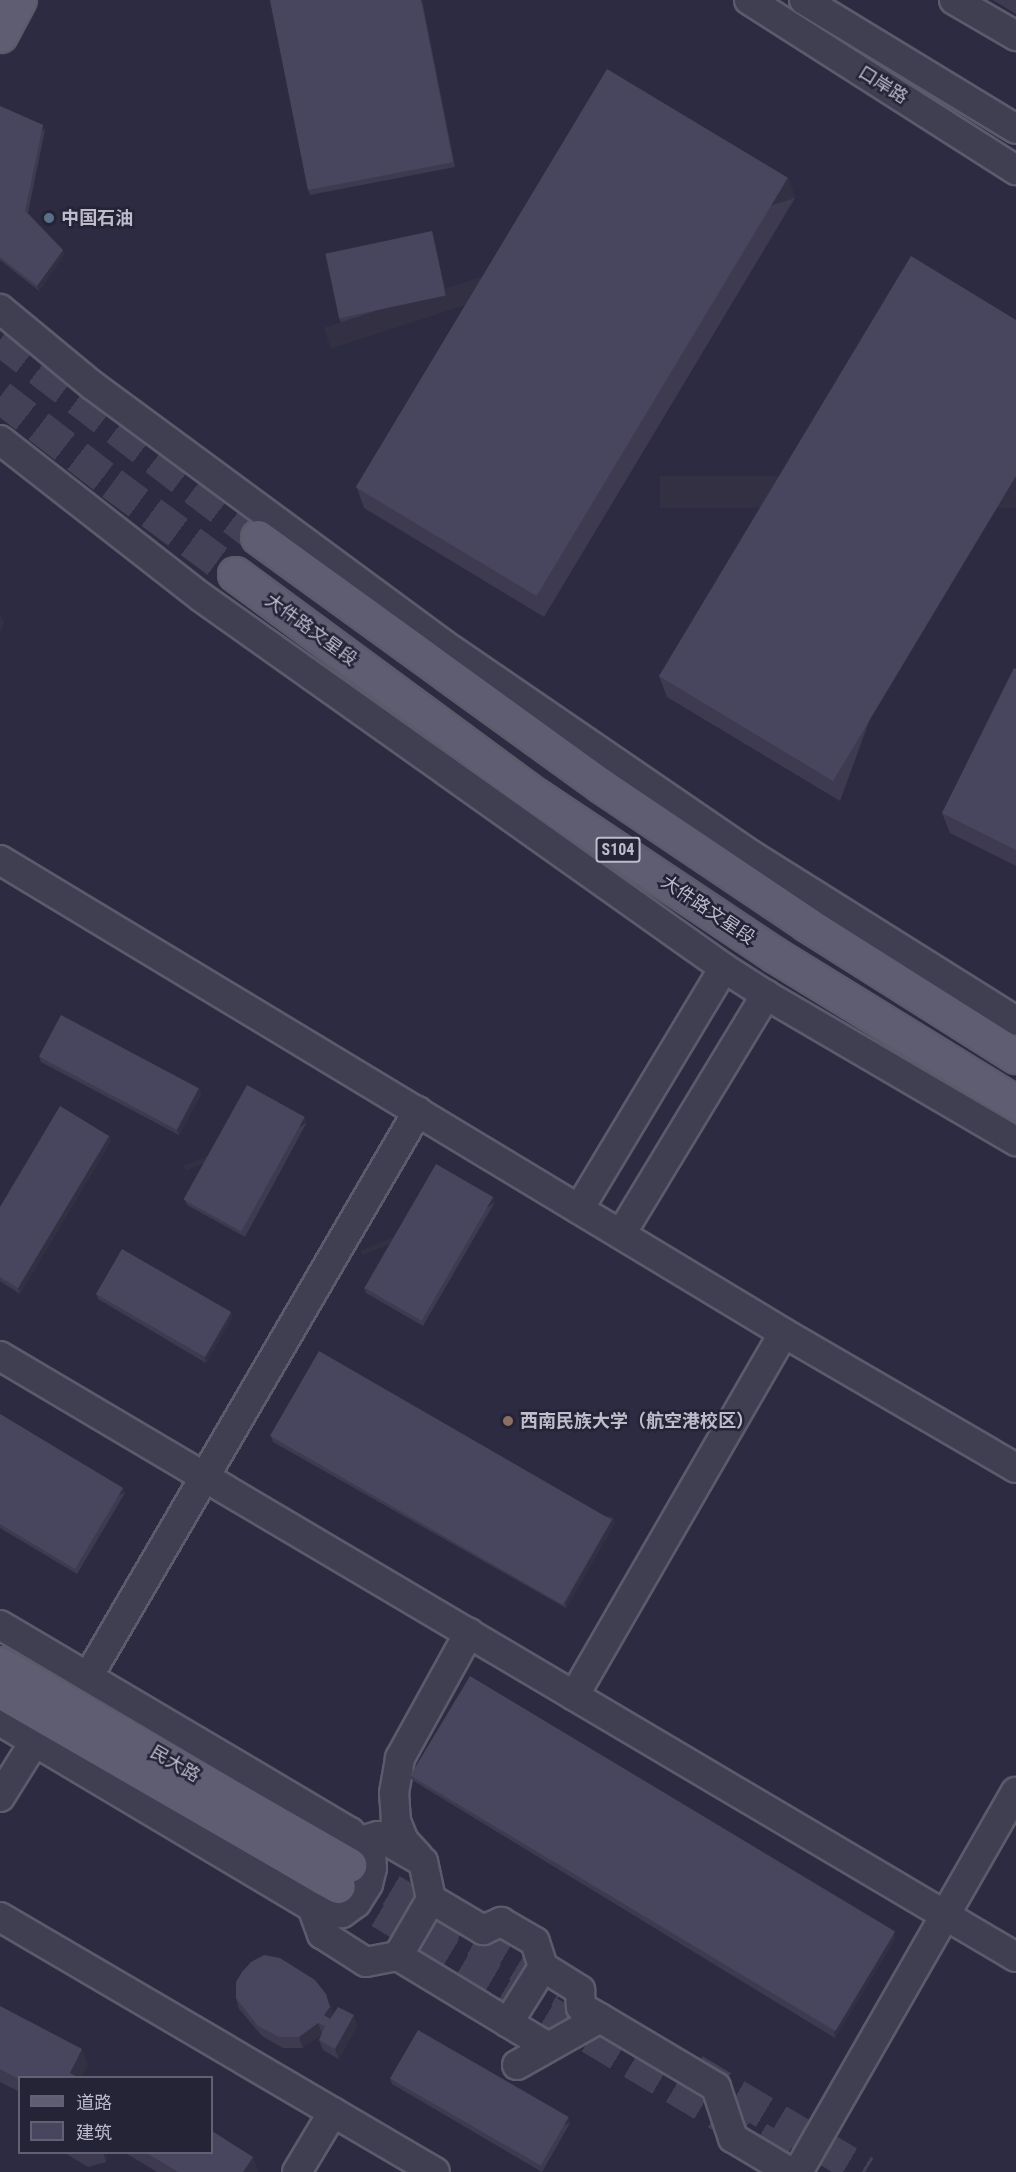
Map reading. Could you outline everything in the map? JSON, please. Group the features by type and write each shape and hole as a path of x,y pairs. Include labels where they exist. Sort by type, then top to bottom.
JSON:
{"main road":[{"path":"0,35 19,0"},
{"name":"S104","path":"258,537 602,786 807,924 1016,1056"},
{"name":"大件路文星段","path":"235,574 538,797 775,955 1016,1103"},
{"name":"民大路","path":"0,1664 349,1864"},
{"name":"民大路","path":"0,1691 349,1864"}],"street":[{"name":"口岸路","path":"749,0 1016,170"},
{"name":"口岸路","path":"804,0 1016,129"},
{"path":"954,0 1016,36"},
{"path":"0,309 92,385 443,644 753,856 1016,1021"},
{"path":"0,440 201,597 724,968 766,995 1016,1141"},
{"path":"0,860 784,1333 1016,1468"},
{"path":"579,1209 724,968"},
{"path":"621,1234 766,995"},
{"path":"87,1677 418,1111"},
{"path":"574,1696 784,1333"},
{"path":"0,1356 1016,1957"},
{"path":"0,1625 350,1832 349,1864"},
{"path":"398,1956 431,1899 423,1862 404,1841 396,1821 394,1793 399,1758 468,1633"},
{"path":"0,1721 312,1907 330,1914 342,1913 356,1904 363,1895 372,1868 371,1855 349,1864"},
{"path":"0,1797 35,1741"},
{"path":"798,2172 1016,1792"},
{"path":"349,1864 378,1836 423,1862"},
{"path":"431,1899 483,1930 501,1922 535,1942 543,1967 580,1990 581,2007 716,2087 733,2138 790,2172"},
{"path":"312,1907 322,1934 366,1962 398,1956 548,2047"},
{"path":"0,1917 435,2172"},
{"path":"508,2023 543,1967"},
{"path":"517,2065 600,2018"},
{"path":"297,2172 333,2112"}],"building":[{"path":"270,0 421,0 453,162 308,190"},
{"path":"607,69 788,178 537,596 356,487"},
{"path":"0,106 43,125 25,211 63,250 37,286 0,257"},
{"path":"432,231 446,296 339,318 325,254"},
{"path":"911,256 1016,320 1016,476 833,781 659,676"},
{"path":"1014,668 1016,669 1016,850 942,813"},
{"path":"61,1015 199,1088 177,1130 39,1056"},
{"path":"247,1085 305,1117 241,1232 183,1200"},
{"path":"60,1106 109,1136 18,1288 0,1277 0,1207"},
{"path":"436,1164 493,1197 422,1321 364,1288"},
{"path":"122,1249 231,1312 205,1357 96,1294"},
{"path":"319,1351 612,1520 563,1605 270,1436"},
{"path":"0,1414 123,1488 75,1569 0,1524"},
{"path":"470,1676 895,1931 835,2031 410,1775"},
{"path":"264,1955 280,1958 315,1980 326,1994 330,2007 324,2015 330,2019 338,2007 354,2015 335,2049 319,2040 325,2026 318,2023 299,2037 279,2037 258,2026 236,1998 236,1982 242,1972 251,1962"},
{"path":"0,2006 82,2049 70,2073 75,2076 18,2076 18,2079 0,2069"},
{"path":"418,2030 569,2117 541,2165 390,2078"},
{"path":"213,2132 253,2157 243,2172 178,2172 148,2154 213,2154"}],"tunnel":[{"path":"0,339 258,537"},
{"path":"0,396 235,574"},
{"path":"349,1865 562,1991"},
{"path":"338,1886 816,2172"},
{"path":"694,2070 865,2172"}],"place":[{"name":"中国石油","path":"49,218"},
{"name":"西南民族大学（航空港校区）","path":"508,1421"}]}
